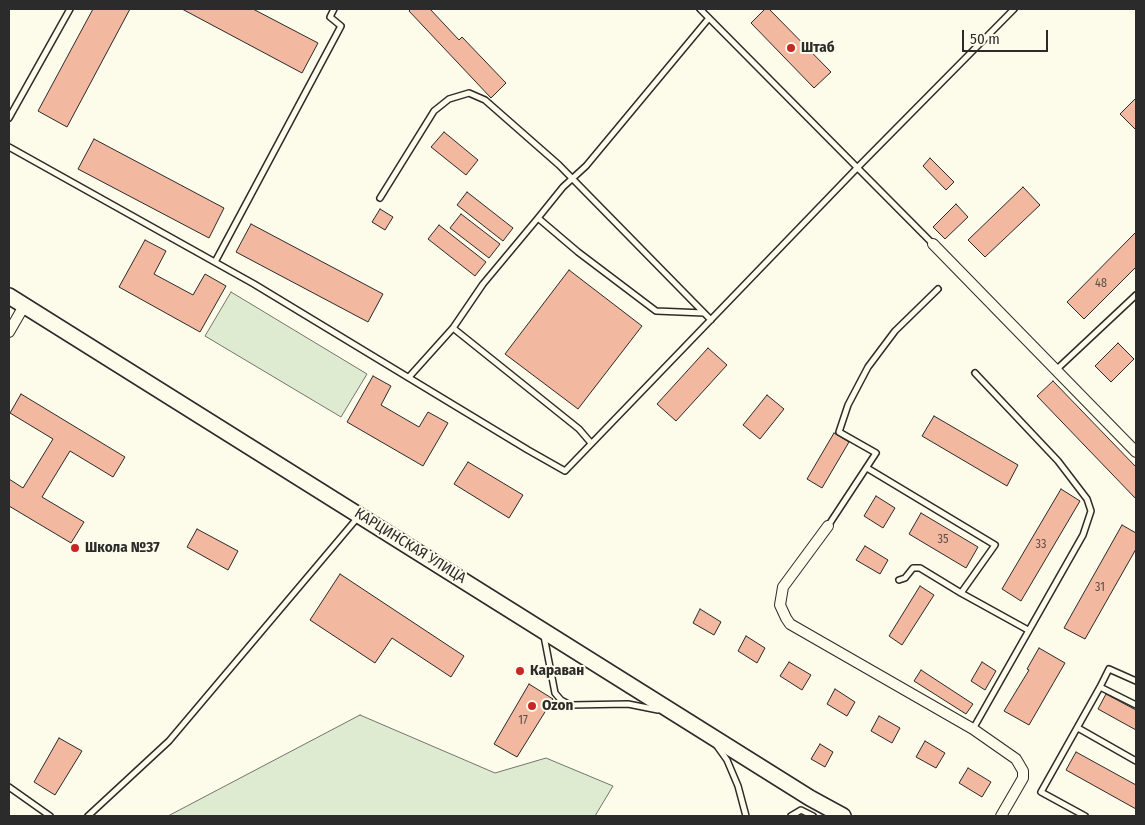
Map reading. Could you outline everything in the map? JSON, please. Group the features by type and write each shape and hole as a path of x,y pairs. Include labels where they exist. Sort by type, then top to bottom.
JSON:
{"main road":[{"name":"КАРЦИНСКАЯ УЛИЦА","path":"9,296 542,628 810,798"},
{"path":"810,798 835,816"},
{"path":"810,798 843,816"}],"street":[{"path":"932,244 1136,452"},
{"path":"9,332 24,306"},
{"path":"828,526 783,587 780,605 786,618 790,624 973,729 1016,759 1023,771 1023,778 1000,816"}],"lane":[{"path":"9,118 70,9"},
{"path":"215,262 341,26 330,16 334,9"},
{"path":"700,9 858,166 932,244"},
{"path":"9,147 215,262 566,471 858,166 1014,9"},
{"path":"409,377 453,328 483,284 538,218 586,166 709,18"},
{"path":"380,198 434,111 449,99 468,93 485,100 572,179 711,320"},
{"path":"538,218 578,252 656,310 686,314 704,313"},
{"path":"828,526 876,453 839,432 848,405 868,367 895,331 938,289"},
{"path":"1056,370 1136,294"},
{"path":"453,328 579,429 592,444"},
{"path":"973,729 1083,535 1091,511 1087,499 1058,462 975,374"},
{"path":"867,468 996,545 961,593"},
{"path":"88,816 169,741 360,514"},
{"path":"899,580 905,578 913,568 920,568 1028,630"},
{"path":"542,628 549,655 550,672 555,693 561,700 570,705 628,704 656,709 709,733 727,760 745,807 746,816"},
{"path":"1085,816 1041,792 1109,669 1136,681"},
{"path":"1100,687 1136,704"},
{"path":"1078,728 1136,761"},
{"path":"9,787 50,816"},
{"path":"791,816 801,810 813,816"}],"green space":[{"path":"231,292 367,374 341,417 205,336"},
{"path":"360,715 495,773 546,758 613,786 595,816 168,816"}],"building":[{"path":"93,9 130,9 67,127 38,111"},
{"path":"182,9 253,9 318,43 302,73"},
{"path":"411,9 430,9 459,40 462,37 506,83 491,98 409,11"},
{"name":"Штаб","path":"765,9 769,9 831,72 814,88 751,23"},
{"path":"1136,98 1136,130 1120,114"},
{"path":"444,132 478,160 466,175 431,147"},
{"path":"94,139 224,208 209,238 78,169"},
{"path":"930,158 954,182 946,190 923,166"},
{"path":"1023,187 1040,205 985,257 968,240"},
{"path":"467,192 513,228 503,241 457,205"},
{"path":"956,204 968,217 945,239 933,227"},
{"path":"380,209 393,217 385,230 372,222"},
{"path":"461,214 500,244 489,258 450,228"},
{"path":"251,224 383,294 368,322 236,252"},
{"path":"439,225 486,262 475,276 428,239"},
{"path":"1136,232 1136,267 1084,319 1067,302"},
{"path":"145,240 166,251 154,274 193,295 205,274 226,286 200,332 119,287"},
{"path":"569,270 642,326 578,409 505,354"},
{"path":"1118,343 1134,359 1111,382 1095,366"},
{"path":"708,348 727,365 676,421 657,404"},
{"path":"373,376 391,386 381,405 419,427 428,412 448,423 423,466 347,422"},
{"path":"1053,381 1136,467 1136,499 1037,396"},
{"path":"21,394 125,457 113,477 70,451 42,497 84,522 71,543 9,506 9,479 23,488 53,439 10,413"},
{"path":"767,395 784,409 760,439 743,425"},
{"path":"934,416 1018,465 1007,486 922,436"},
{"path":"834,433 849,442 822,488 807,479"},
{"path":"468,462 523,495 509,518 454,484"},
{"path":"1061,489 1080,501 1021,601 1002,589"},
{"path":"876,496 895,508 883,528 864,516"},
{"path":"921,513 978,547 966,568 909,534"},
{"path":"1122,525 1136,533 1136,549 1085,639 1064,628"},
{"path":"197,529 238,551 228,570 187,547"},
{"path":"865,546 888,560 880,574 856,560"},
{"path":"340,574 464,656 451,677 392,638 375,663 310,620"},
{"path":"920,586 934,595 902,645 889,636"},
{"path":"700,609 721,622 714,635 693,623"},
{"path":"746,636 765,648 757,663 738,651"},
{"path":"1039,648 1065,663 1029,725 1004,711 1029,670 1027,669"},
{"path":"789,662 811,675 802,690 780,676"},
{"path":"982,662 996,671 985,690 971,681"},
{"path":"921,670 973,704 966,714 914,681"},
{"path":"529,684 553,699 517,757 494,744"},
{"path":"835,689 855,702 847,716 827,704"},
{"path":"1106,694 1136,710 1136,730 1098,709"},
{"path":"879,716 900,728 892,743 871,731"},
{"path":"59,738 82,751 55,795 34,782"},
{"path":"925,741 945,753 936,768 916,757"},
{"path":"820,744 833,752 825,767 811,759"},
{"path":"1076,752 1136,785 1136,809 1066,770"},
{"path":"968,768 991,782 982,797 959,783"}],"place":[{"name":"Штаб","path":"791,48"},
{"name":"Школа №37","path":"75,548"},
{"name":"Караван","path":"520,671"},
{"name":"Ozon","path":"532,706"}]}
